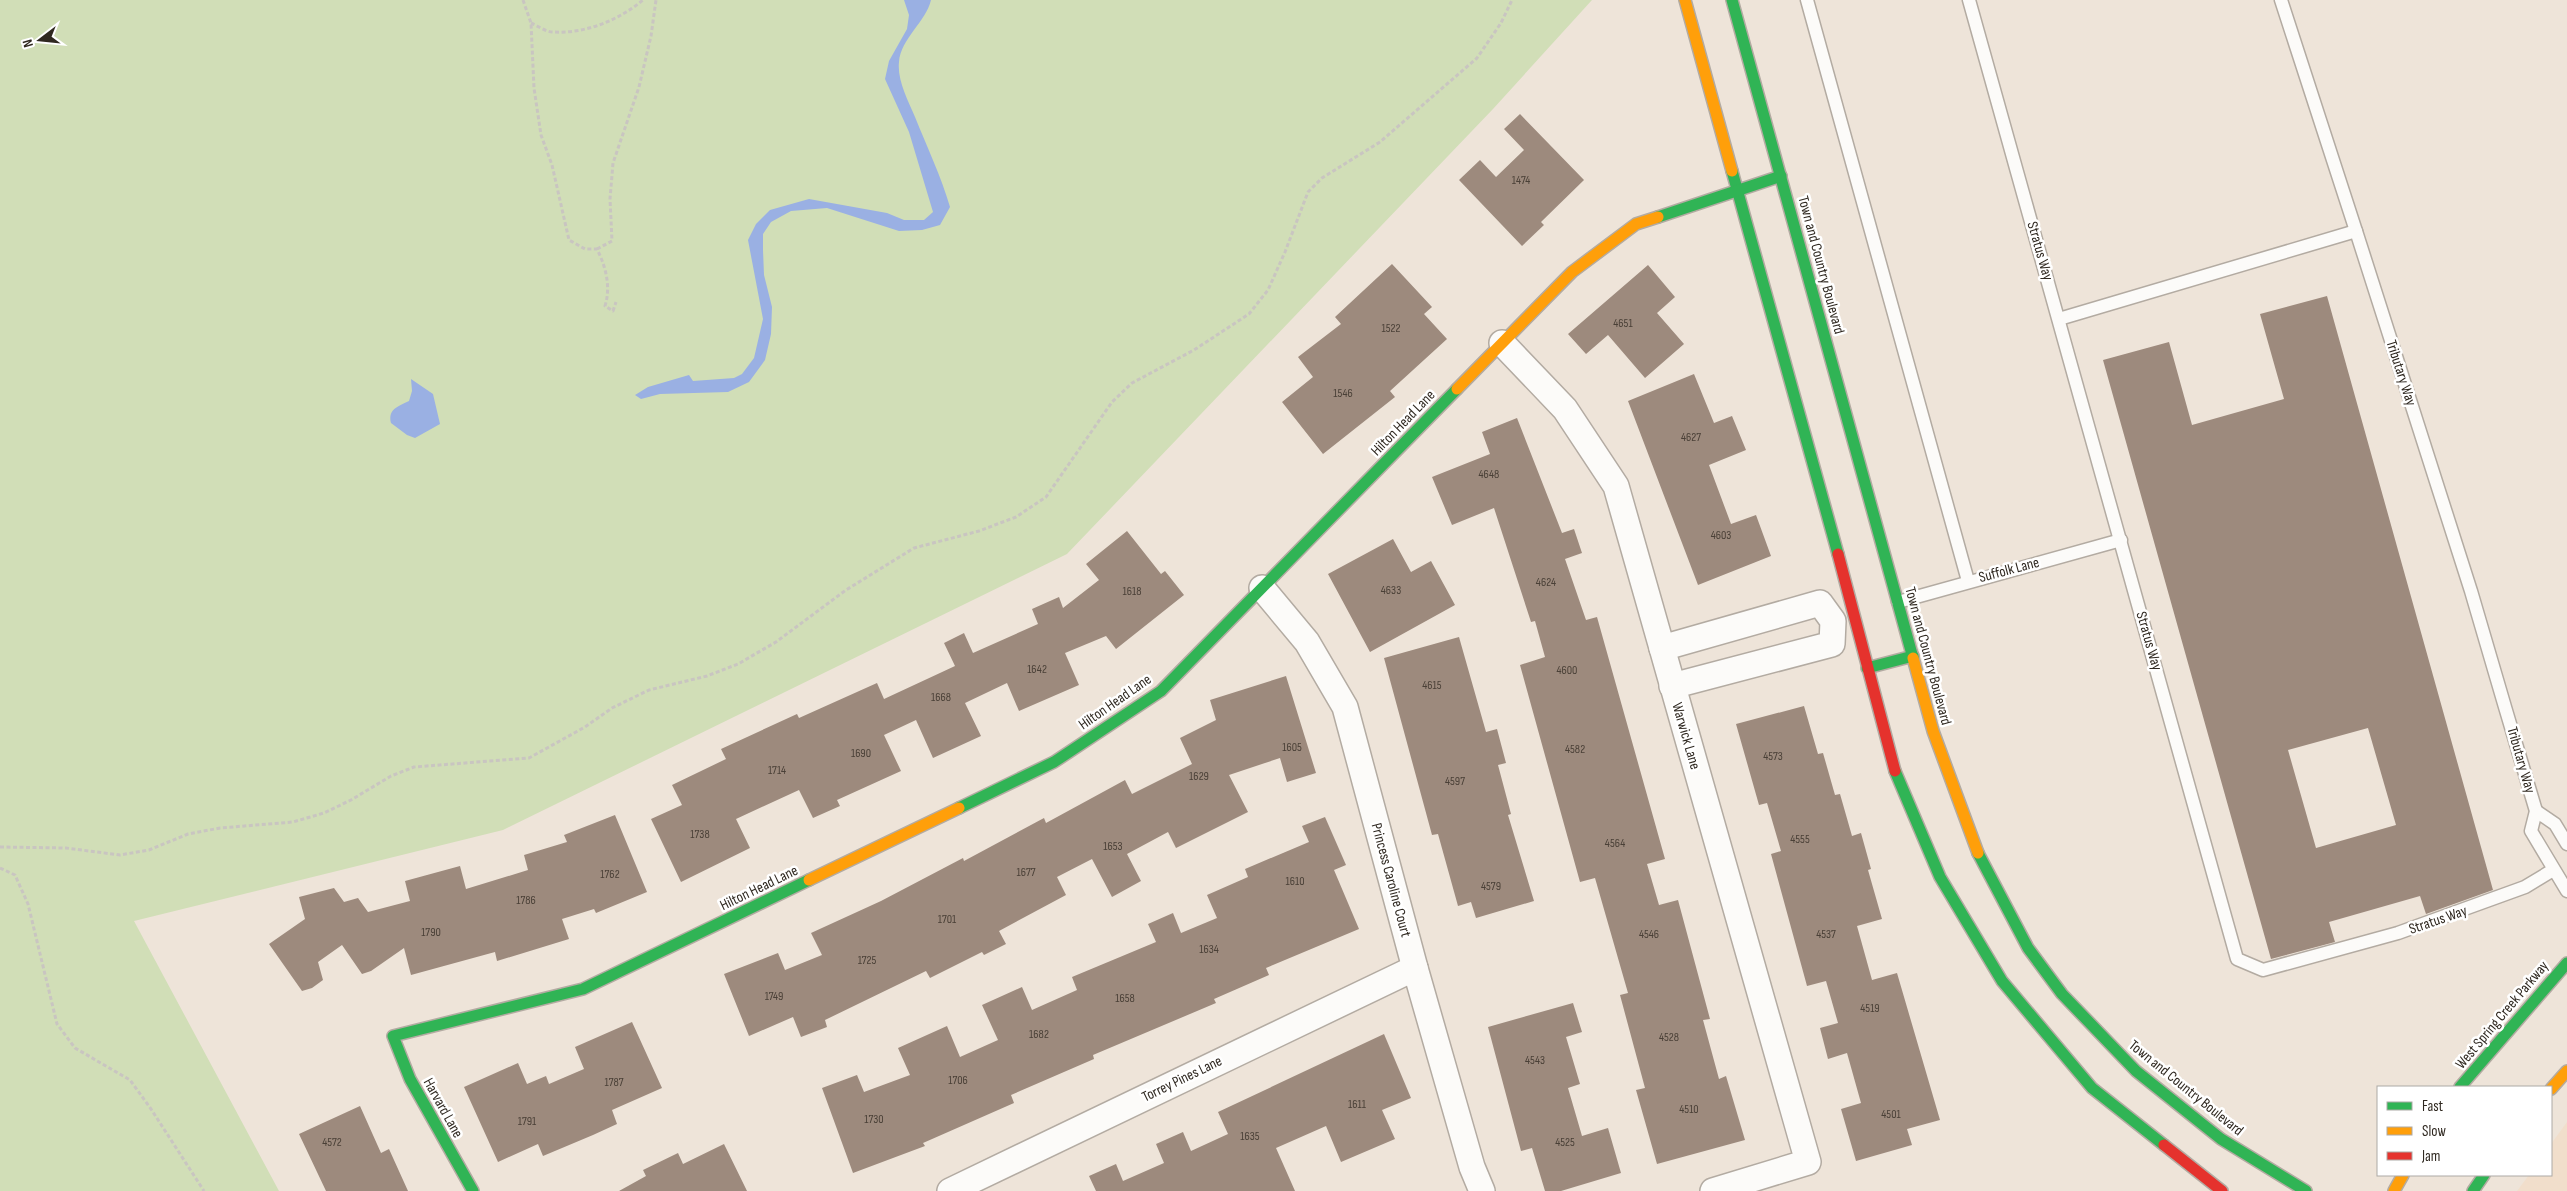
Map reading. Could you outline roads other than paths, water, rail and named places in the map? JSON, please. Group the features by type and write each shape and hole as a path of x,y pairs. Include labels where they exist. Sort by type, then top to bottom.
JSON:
{"main road":[{"path":"1685,0 1738,190 1843,618 1867,668 1896,773 1940,877 2013,986 2092,1088 2222,1191"},
{"name":"Town and Country Boulevard","path":"1732,0 1932,731 1980,859 2028,948 2036,968 2136,1070 2221,1139 2306,1191"},
{"name":"Hilton Head Lane","path":"393,1036 583,989 1054,762 1161,691 1572,272 1636,224 1781,176"},
{"path":"1867,668 1912,656"},
{"name":"West Spring Creek Parkway","path":"2461,1086 2567,963"},
{"name":"Harvard Lane","path":"393,1036 410,1079 473,1191"},
{"path":"2552,1088 2567,1071"},
{"path":"2394,1191 2402,1176"},
{"path":"2473,1191 2483,1176"}],"street":[{"name":"Warwick Lane","path":"1502,343 1565,409 1616,486 1808,1162 1713,1191"},
{"name":"Princess Caroline Court","path":"1262,588 1307,642 1345,707 1414,968 1472,1167 1482,1191"},
{"path":"1662,648 1820,603 1843,618 1832,644 1672,686"},
{"name":"Torrey Pines Lane","path":"950,1191 1414,968"}],"lane":[{"path":"1807,0 1968,581"},
{"name":"Stratus Way","path":"1969,0 2237,959 2263,970 2398,933 2525,888 2553,870"},
{"name":"Tributary Way","path":"2280,0 2471,591 2536,811 2531,831 2567,891"},
{"path":"2059,319 2356,231"},
{"name":"Suffolk Lane","path":"1898,602 2121,540"},
{"name":"Tributary Way","path":"2536,811 2555,824 2567,844"}],"water":[{"path":"904,0 931,0 924,16 904,45 899,69 904,90 950,207 940,225 922,230 899,231 827,208 791,211 771,222 763,234 763,250 764,275 772,307 771,334 765,360 749,382 728,392 660,394 641,399 635,395 648,387 689,375 693,381 734,378 742,374 754,358 763,319 748,240 756,224 770,210 809,199 887,213 904,220 924,220 933,212 909,132 885,79 889,61 907,29 909,15"},
{"path":"411,379 433,394 440,424 415,438 407,435 391,423 390,418 394,409 409,401 412,391"}]}
